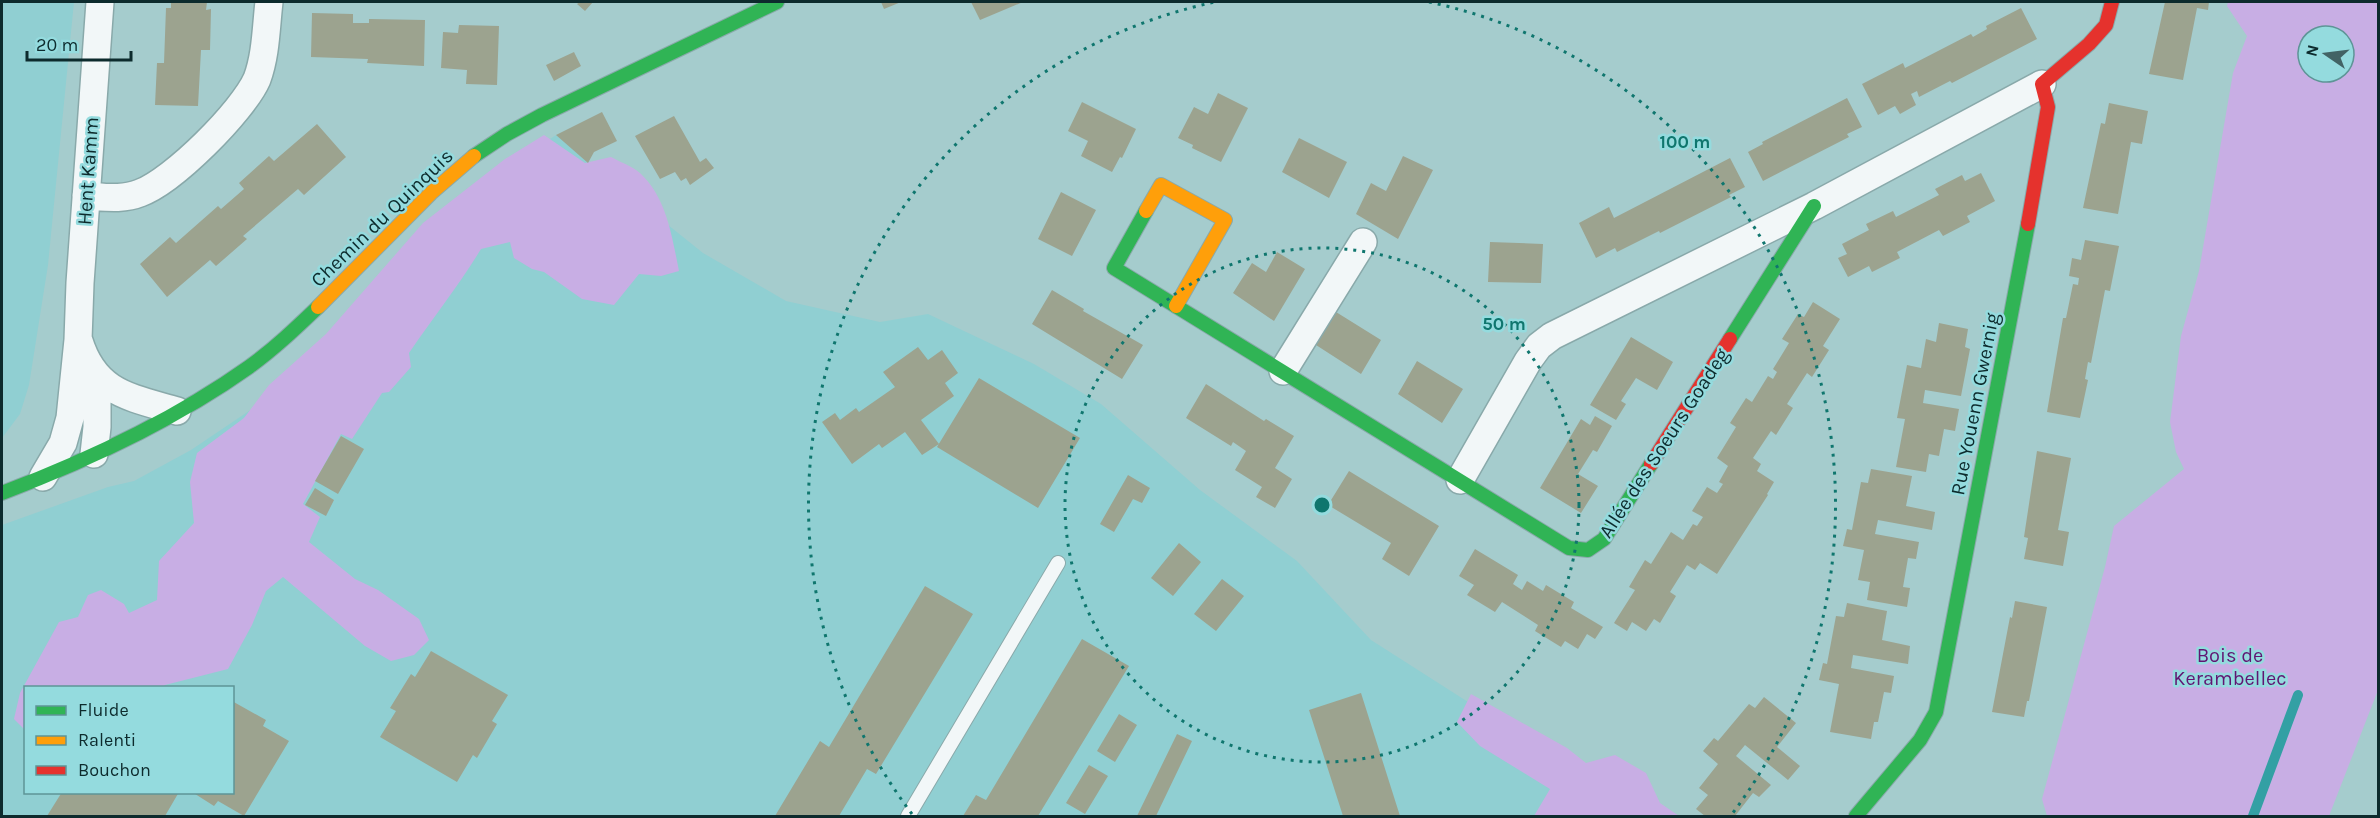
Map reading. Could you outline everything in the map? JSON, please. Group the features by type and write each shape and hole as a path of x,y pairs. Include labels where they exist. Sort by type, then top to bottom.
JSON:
{"street":[{"name":"Hent Kamm","path":"43,477 63,443 70,418 78,340 100,2"},
{"path":"86,196 126,197 154,188 223,126 247,97 257,78 262,63 268,2"},
{"name":"Chemin du Quinquis","path":"2,493 94,454 214,390 278,343 350,277 430,192 476,155 518,128 777,2"},
{"path":"2042,84 2089,44 2106,25 2112,2"},
{"name":"Allée des Soeurs Goadeg","path":"1460,480 1528,361 1539,346 1551,336 1814,206 2042,84"},
{"name":"Rue Youenn Gwernig","path":"1856,816 1920,740 1936,712 1940,697 2044,140 2048,107 2042,84"},
{"name":"Allée des Soeurs Goadeg","path":"1176,306 1225,220 1161,185 1114,268 1569,548 1579,551 1597,547 1604,539 1814,206"},
{"path":"1284,371 1363,242"},
{"name":"Hent Kamm","path":"78,340 85,360 97,378 97,427 94,454"},
{"path":"97,378 132,398 177,411"}],"lane":[{"path":"908,816 1058,562"}],"shaded area":[{"path":"2,2 74,2 48,265 29,385 20,414 2,438"},
{"path":"556,135 703,253 786,301 880,322 928,314 1034,364 1101,404 1200,490 1297,561 1371,640 1579,773 1571,816 2,816 2,525 108,487 134,481 191,450 280,390 520,159"}],"green space":[{"name":"Bois de Kerambellec","path":"2228,2 2378,2 2378,690 2329,816 2047,816 2042,799 2114,526 2184,469 2176,452 2170,422 2181,336 2199,271 2233,73 2247,36 2227,6"},
{"path":"544,135 585,163 611,157 630,166 649,183 662,206 671,232 679,271 661,276 639,274 614,305 582,299 544,272 532,269 514,258 510,242 481,249 409,353 411,367 389,392 382,393 352,439 341,434 303,504 320,517 309,542 355,579 378,590 419,619 429,640 414,655 391,661 365,646 283,577 266,591 252,625 228,669 164,686 24,686 24,729 14,719 20,693 59,622 78,617 88,595 101,590 124,604 129,613 157,600 159,561 194,523 190,482 197,453 244,418 269,385 326,334 423,223 505,159"},
{"path":"1471,694 1567,748 1586,763 1615,755 1646,773 1660,803 1679,816 1534,816 1550,789 1480,746 1457,722"}],"building":[{"path":"171,2 207,2 206,10 211,9 210,50 201,50 198,106 155,105 157,63 164,63 166,8 171,8"},
{"path":"593,2 585,11 577,4"},
{"path":"881,2 901,2 884,9"},
{"path":"971,2 1023,2 980,20"},
{"path":"2165,2 2209,2 2208,10 2197,8 2183,80 2149,74"},
{"path":"2021,8 2037,39 1952,83 1950,81 1919,97 1917,91 1911,94 1916,105 1900,114 1895,106 1878,115 1862,84 1903,63 1905,68 1971,34 1973,37 1987,29 1986,26"},
{"path":"312,13 353,14 353,23 369,23 369,19 425,20 424,66 367,63 368,59 311,57"},
{"path":"459,25 499,26 497,85 466,84 467,70 441,68 443,32 458,33"},
{"path":"574,52 581,66 554,81 546,65"},
{"path":"1218,93 1248,108 1221,162 1192,148 1193,145 1178,138 1194,107 1208,114"},
{"path":"1847,98 1862,127 1847,134 1849,137 1763,181 1748,152 1763,144 1762,142"},
{"path":"1082,102 1136,129 1122,158 1120,157 1112,172 1081,156 1088,141 1068,131"},
{"path":"2109,103 2148,111 2142,144 2131,142 2118,214 2083,208 2101,123 2105,124"},
{"path":"602,112 617,141 594,152 588,163 556,135"},
{"path":"674,116 700,162 706,158 714,168 690,185 686,178 681,181 675,172 660,179 635,136"},
{"path":"317,124 346,157 304,195 298,189 243,236 247,239 216,266 210,260 167,297 140,264 170,237 176,243 218,206 221,209 244,189 239,183 269,156 274,161"},
{"path":"1299,138 1347,162 1329,198 1282,172"},
{"path":"1403,156 1433,170 1398,239 1356,214 1371,183 1386,191"},
{"path":"1730,158 1745,187 1729,195 1731,197 1660,233 1659,231 1617,252 1615,248 1596,258 1579,223 1609,207 1614,218"},
{"path":"1981,173 1995,201 1967,216 1970,222 1943,236 1939,230 1897,252 1900,258 1872,272 1869,266 1848,277 1838,258 1847,254 1842,244 1869,230 1866,224 1893,211 1896,217 1939,195 1935,189 1962,175 1965,181"},
{"path":"1061,192 1096,210 1072,256 1038,239"},
{"path":"2085,240 2119,246 2110,291 2105,290 2091,363 2088,362 2085,379 2088,380 2080,418 2047,412 2063,318 2066,318 2073,284 2078,285 2079,278 2069,276 2072,258 2081,260"},
{"path":"1490,242 1543,244 1541,283 1488,282"},
{"path":"1277,252 1305,269 1274,321 1233,293 1252,263 1266,272"},
{"path":"1052,290 1084,309 1083,311 1143,345 1122,379 1032,324"},
{"path":"1813,302 1840,319 1823,346 1829,350 1812,377 1807,373 1787,404 1793,408 1776,435 1771,431 1753,458 1761,464 1757,471 1774,482 1768,495 1717,574 1700,563 1695,570 1687,565 1670,592 1676,596 1660,623 1654,619 1646,631 1632,622 1627,631 1614,623 1635,590 1629,587 1645,560 1651,564 1671,532 1683,540 1693,524 1697,526 1703,517 1692,511 1707,487 1717,493 1723,484 1719,482 1728,466 1717,458 1736,427 1730,423 1746,398 1752,402 1768,376 1773,379 1777,372 1773,369 1789,343 1782,339 1798,314 1804,317"},
{"path":"1336,312 1381,340 1361,374 1316,345"},
{"path":"1939,323 1968,329 1965,347 1970,349 1961,396 1925,390 1923,403 1959,409 1955,431 1944,429 1939,456 1929,454 1926,472 1896,467 1905,419 1897,418 1907,365 1921,368 1926,339 1936,342"},
{"path":"1631,337 1673,362 1657,390 1636,378 1621,401 1626,404 1616,420 1590,405"},
{"path":"918,347 928,360 942,350 958,373 945,383 954,396 921,420 939,444 922,455 905,432 882,448 879,444 852,464 822,422 835,413 840,420 856,408 859,412 895,387 883,372"},
{"path":"1417,361 1463,389 1442,423 1398,394"},
{"path":"979,378 1080,438 1038,508 937,447"},
{"path":"1206,384 1264,421 1266,419 1294,436 1275,468 1292,479 1275,508 1256,497 1262,487 1235,470 1246,451 1233,442 1231,446 1186,418"},
{"path":"1595,416 1612,426 1597,452 1593,450 1578,474 1598,486 1581,513 1540,488 1581,419 1590,425"},
{"path":"341,436 364,449 338,494 315,481"},
{"path":"2037,451 2071,458 2058,530 2069,532 2063,566 2024,559 2028,538 2024,537"},
{"path":"1871,469 1912,476 1906,506 1935,512 1932,530 1878,520 1875,534 1919,542 1916,559 1908,558 1903,587 1910,588 1907,607 1867,600 1870,582 1858,580 1864,550 1843,546 1847,529 1852,530 1861,482 1868,483"},
{"path":"1349,471 1439,526 1409,576 1382,559 1391,543 1328,505"},
{"path":"1128,475 1150,488 1142,503 1133,499 1114,532 1100,524"},
{"path":"315,488 334,500 326,516 305,505"},
{"path":"1179,543 1201,562 1173,596 1151,578"},
{"path":"1475,549 1518,575 1513,584 1522,590 1527,581 1543,591 1546,585 1574,602 1571,608 1603,627 1595,639 1587,634 1578,649 1565,641 1561,647 1535,631 1538,625 1502,602 1495,612 1467,595 1474,585 1459,576"},
{"path":"1222,579 1244,596 1216,631 1194,614"},
{"path":"925,586 973,614 876,774 867,769 839,816 775,816 820,741 829,747"},
{"path":"2015,601 2047,607 2024,717 1992,712"},
{"path":"1847,603 1887,611 1882,640 1910,646 1908,664 1853,655 1851,668 1894,676 1891,693 1884,692 1878,722 1874,722 1871,739 1830,732 1839,684 1819,680 1823,663 1827,664 1836,616 1844,617"},
{"path":"1082,639 1129,666 1038,816 963,816 976,795 986,800"},
{"path":"431,651 508,695 492,721 497,724 477,758 473,755 457,782 380,737 396,711 390,708 411,674 415,677"},
{"path":"1361,693 1400,816 1343,816 1309,710"},
{"path":"1764,697 1796,723 1777,747 1800,766 1788,780 1745,745 1736,756 1771,785 1759,797 1753,793 1735,816 1705,816 1696,809 1708,795 1699,788 1718,764 1703,751 1714,738 1718,741 1749,704 1755,708"},
{"path":"234,702 266,720 263,726 289,741 244,816 218,801 214,806 195,794 234,794"},
{"path":"1119,714 1137,725 1115,762 1097,751"},
{"path":"1177,734 1192,741 1156,816 1137,816"},
{"path":"1089,765 1108,776 1085,814 1066,803"},
{"path":"61,794 178,794 165,816 47,816"}],"waterway":[{"path":"2253,816 2298,695"}],"traffic: fast":[{"path":"474,156 507,134 542,115 777,2"},
{"path":"1730,339 1814,206"},
{"path":"1146,211 1114,268 1569,548 1588,550 1604,539 1651,464"},
{"path":"1856,816 1920,740 1936,712 2028,224"},
{"path":"2,493 98,453 191,405 258,360 318,307"}],"traffic: slow":[{"path":"318,307 431,193 474,156"},
{"path":"1146,211 1161,185 1225,220 1176,306"}],"traffic: jam":[{"path":"2028,224 2048,107 2042,84 2089,44 2106,25 2112,2"},
{"path":"1651,464 1730,339"}]}
